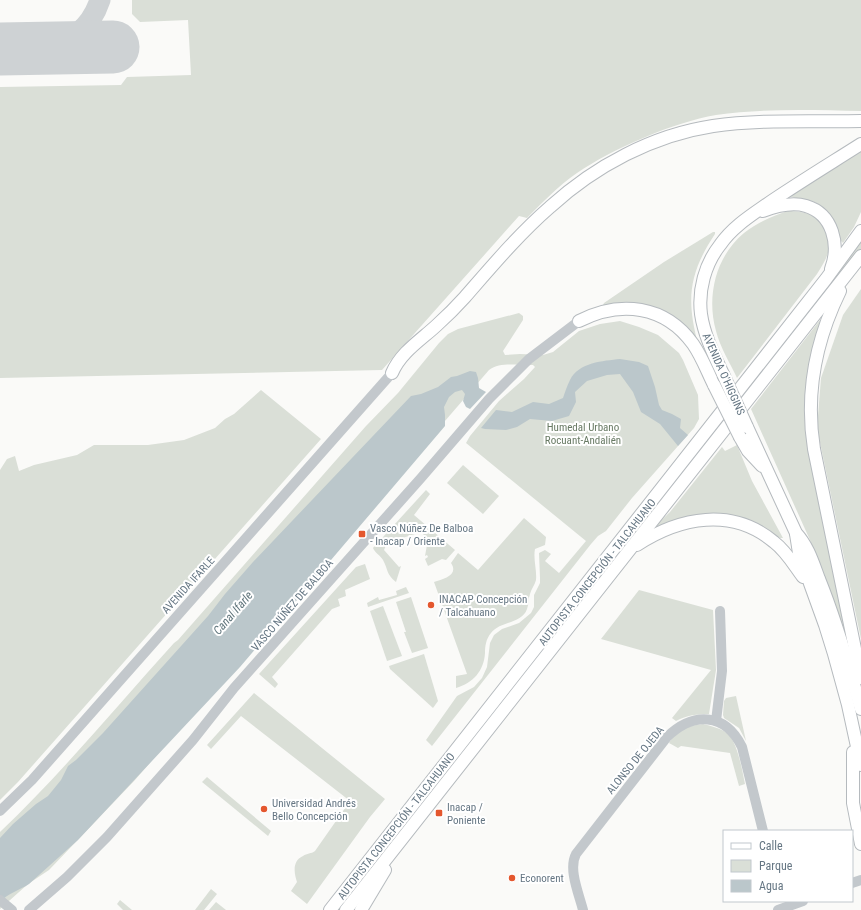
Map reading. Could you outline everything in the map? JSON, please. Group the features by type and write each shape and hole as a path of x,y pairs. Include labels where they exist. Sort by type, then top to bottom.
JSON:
{"main road":[{"path":"392,373 397,362 404,354 448,315 516,240 549,207 583,180 619,158 664,139 712,126 750,123 861,121"},
{"path":"746,219 778,196 861,144"},
{"path":"746,219 767,210 785,206 804,206 816,211 828,223 834,240 834,259 826,279"},
{"name":"AVENIDA O'HIGGINS","path":"746,219 731,231 709,262 702,287 700,304 702,322 723,374 796,533 808,550 834,619 861,709"},
{"name":"AUTOPISTA CONCEPCIÓN - TALCAHUANO","path":"330,910 670,479 826,279 861,231"},
{"path":"857,261 836,298 818,349 811,388 810,417 814,449 861,678"},
{"name":"AUTOPISTA CONCEPCIÓN - TALCAHUANO","path":"346,910 857,261"},
{"path":"579,321 596,313 611,309 637,309 659,316 677,327 690,341 698,353 740,437 753,457 767,470"},
{"path":"626,555 646,539 677,525 708,519 730,521 754,529 775,542 787,555 815,596"},
{"name":"AVENIDA O'HIGGINS","path":"796,533 799,553 834,654 853,727 861,765"},
{"path":"853,727 853,803 861,844"},
{"path":"361,910 374,890 397,845"}],"street":[{"name":"VASCO NÚÑEZ DE BALBOA","path":"29,910 67,877 107,837 193,740 234,688 498,390 529,359 579,321"},
{"name":"AVENIDA IFARLE","path":"0,811 32,780 392,373"},
{"path":"716,721 722,671 720,611"},
{"name":"ALONSO DE OJEDA","path":"583,910 573,869 573,861 578,850 673,732 692,720 704,719 716,721 735,734 742,747 763,830"},
{"path":"781,906 799,902"}],"green space":[{"path":"132,0 861,0 861,111 770,110 716,115 663,130 625,146 591,164 563,183 527,218 519,216 382,370 0,378 0,87 121,85 127,77 191,75 188,20 140,22 132,14"},
{"path":"861,151 861,212 854,227 843,243 831,217 823,208 812,201 790,196"},
{"path":"788,211 811,215 824,226 829,238 827,255 817,274 737,378 720,343 713,318 712,304 716,278 726,253 734,242 754,226"},
{"path":"715,232 715,234 700,261 692,287 692,313 698,344 677,321 603,305 664,262"},
{"path":"861,239 861,249 743,398 742,394"},
{"path":"861,289 861,639 817,428 821,378 843,315"},
{"name":"Humedal Urbano Rocuant-Andalién","path":"519,313 523,316 523,320 503,351 505,355 543,355 553,352 579,331 600,324 620,321 658,335 679,353 683,360 698,395 699,419 694,428 632,498 606,531 598,536 591,544 432,746 426,740 457,696 474,687 482,678 487,667 490,643 494,635 502,629 519,623 531,613 534,607 534,595 540,583 539,553 545,550 551,554 545,561 559,573 586,541 466,443 499,401 535,367 533,365 505,365 494,367 489,370 135,780 49,870 28,884 0,909 0,832 45,787 178,640 366,426 398,393 448,334 458,329"},
{"path":"820,320 806,399 851,655 838,613 814,549 751,409"},
{"path":"261,390 321,439 18,782 0,800 0,470 7,459 15,456 19,471 34,465 77,455 94,445 148,445 184,440 215,428 225,419 234,414"},
{"path":"737,445 752,481 783,538 780,538 759,526 742,520 653,528 670,512 722,447 725,451"},
{"path":"463,465 499,496 483,514 447,483"},
{"path":"426,490 430,494 414,515 455,550 446,560 442,559 428,566 425,559 428,557 427,555 425,556 428,539 421,532 387,543 384,550 399,567 401,566 396,582 389,574 383,560 373,548"},
{"path":"524,518 546,537 545,545 535,549 534,557 536,580 529,598 527,609 521,617 500,626 491,633 486,643 484,659 480,671 468,683 456,688 456,676 467,674 434,582 446,578 452,573 453,567 451,563 458,553 478,570"},
{"path":"365,564 370,579 345,590 346,596 338,599 340,606 332,609 272,677 278,684 275,688 259,674 356,567"},
{"path":"406,587 409,593 368,607 367,603 378,597 379,600 397,595 396,591"},
{"path":"639,590 713,610 716,670 709,714 692,715 676,721 672,718 711,670 601,639"},
{"path":"411,597 428,648 412,653 404,632 406,632 396,602"},
{"path":"383,606 402,656 387,661 370,611"},
{"path":"424,654 438,701 433,708 390,669 389,666"},
{"path":"254,693 385,799 370,817 307,904 291,891 297,882 295,875 295,864 299,858 315,851 350,801 241,716 211,749 207,745"},
{"path":"736,696 746,741 739,728 724,718 723,715 724,701 726,698"},
{"path":"703,724 715,727 727,733 731,737 737,750 745,784 739,786 730,753 681,746 678,748 669,743 679,731"},
{"path":"207,777 271,831 268,836 202,782"},
{"path":"211,889 217,894 204,910 195,910"},
{"path":"120,900 132,910 123,910 117,904"},
{"path":"216,902 226,910 209,910"}],"water":[{"path":"620,359 639,362 648,366 659,405 662,410 681,419 680,428 688,435 678,446 660,424 641,412 633,392 620,374 607,375 587,381 575,392 576,402 569,416 552,421 530,419 517,427 506,430 481,428 496,410 512,412 533,402 549,404 563,398 570,380 579,369 592,364"},
{"name":"Canal Ifarle","path":"470,371 476,372 479,388 486,392 470,409 466,407 463,401 465,394 462,390 455,392 449,397 444,407 445,426 240,667 78,840 29,884 10,894 0,902 0,838 13,824 36,804 48,796 61,780 68,766 103,733 208,616 253,562 411,396 421,394 438,387 451,377"}],"taxiway":[{"path":"43,48 63,41 79,32 91,19 100,0"}],"runway":[{"path":"0,49 113,47"}],"place":[{"name":"Vasco Núñez De Balboa - Inacap / Oriente","path":"362,534"},
{"name":"INACAP Concepción / Talcahuano","path":"431,605"},
{"name":"Universidad Andrés Bello Concepción","path":"264,809"},
{"name":"Inacap / Poniente","path":"439,813"},
{"name":"Econorent","path":"512,878"}]}
